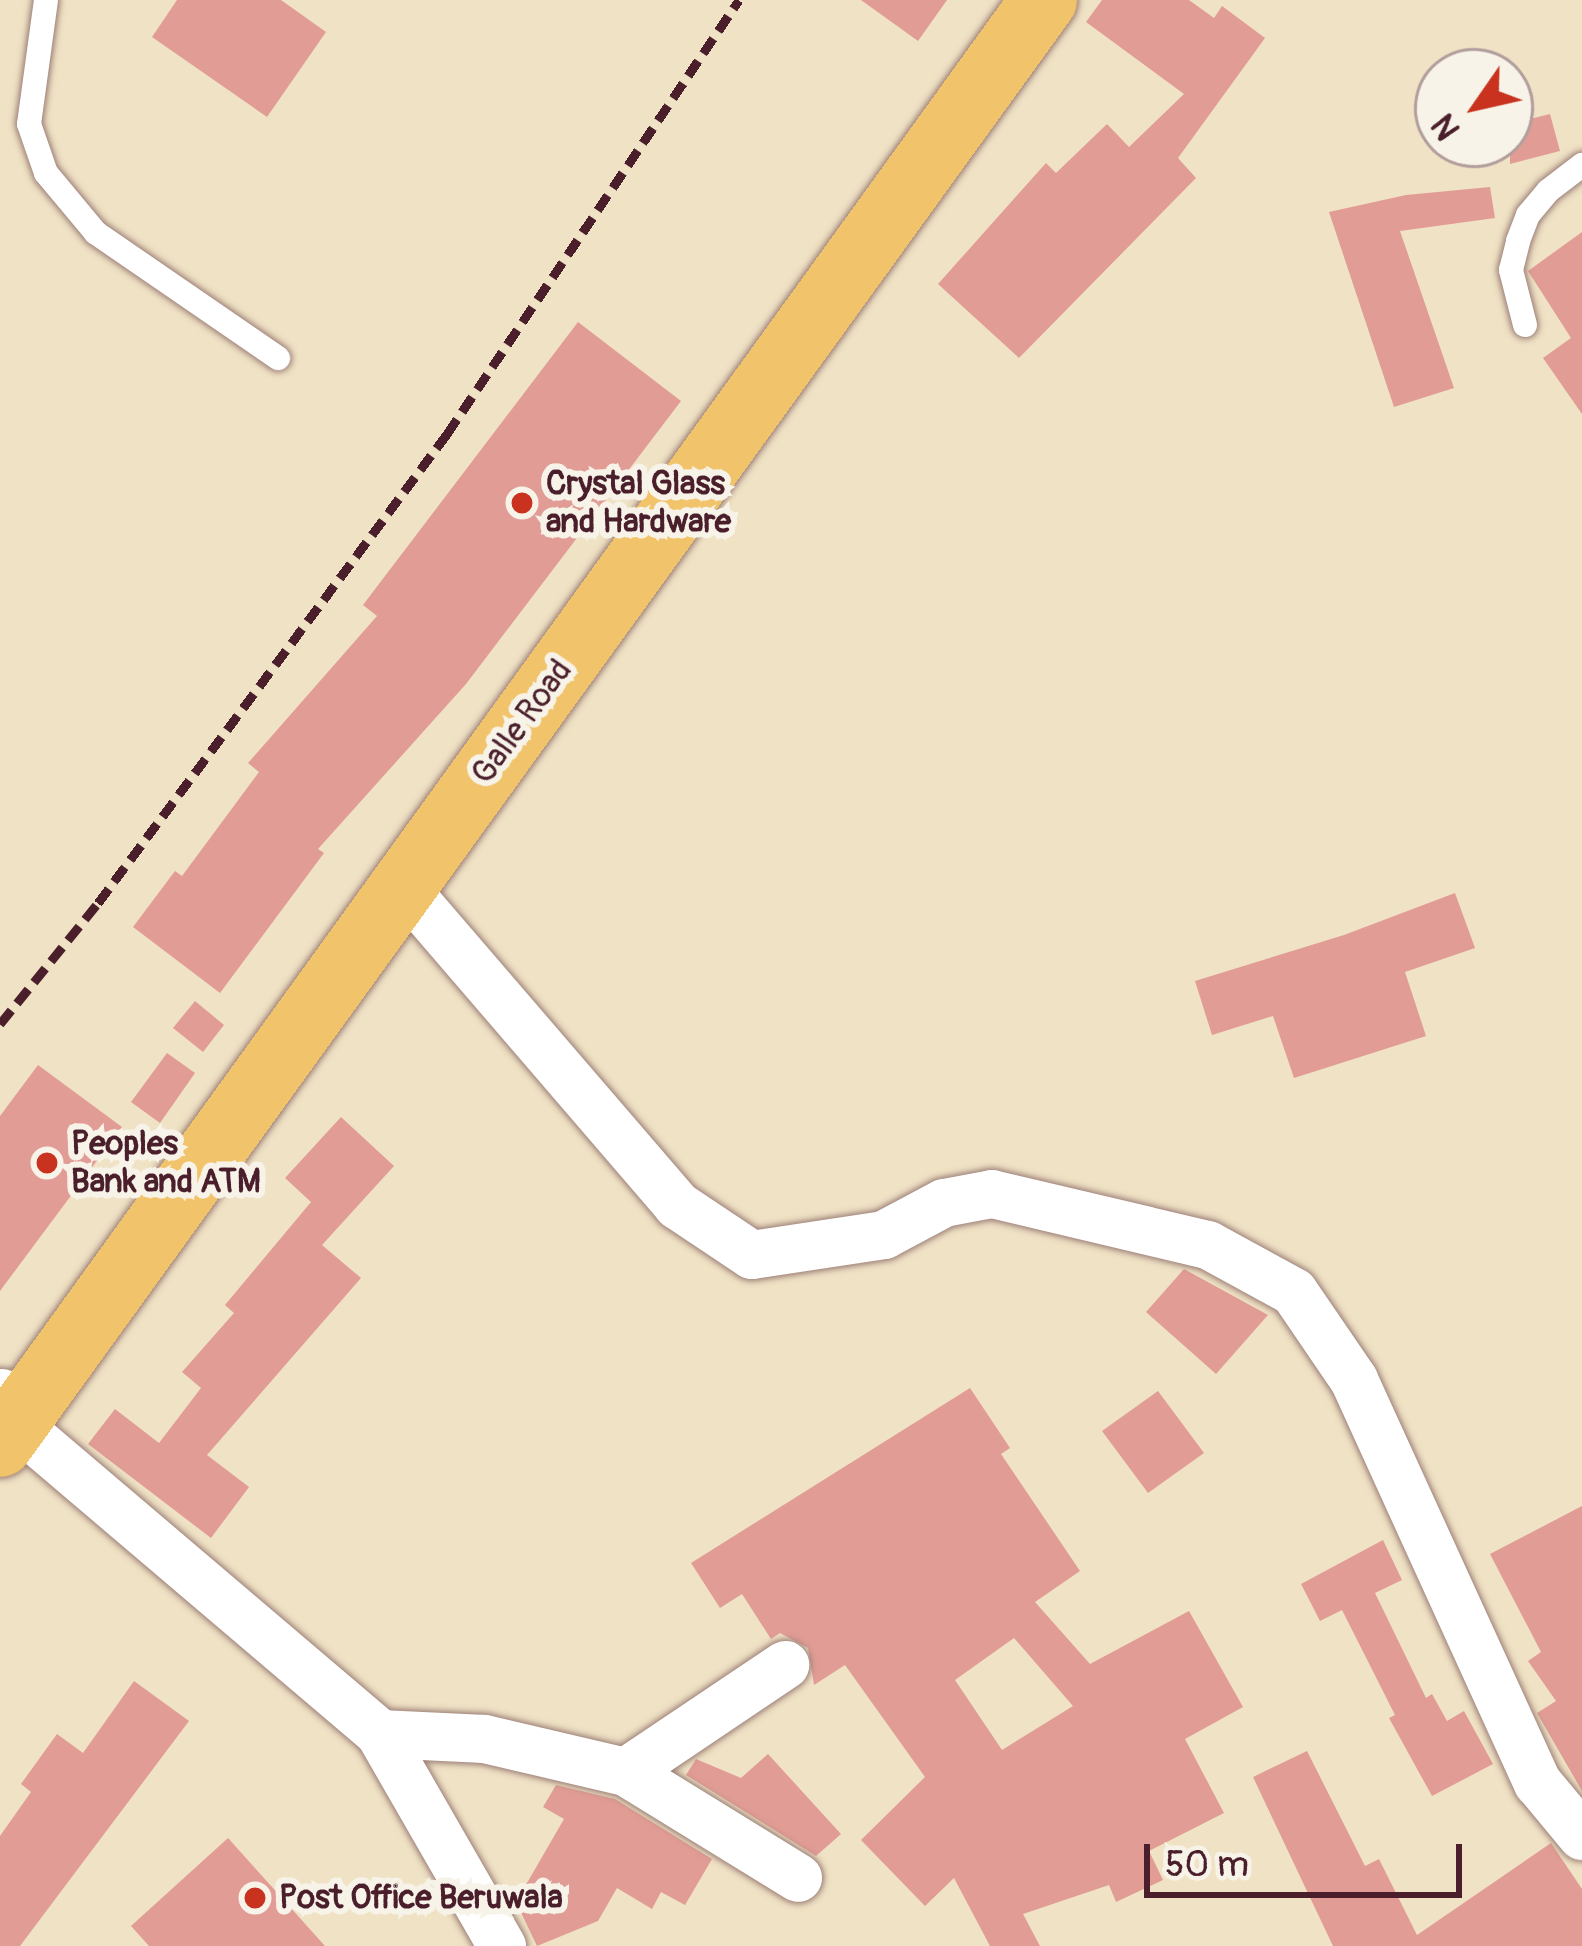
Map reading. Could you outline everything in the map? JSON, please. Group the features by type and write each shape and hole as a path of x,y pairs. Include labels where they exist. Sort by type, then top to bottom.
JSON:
{"highway":[{"name":"Galle Road","path":"5,1419 404,886 1044,0"}],"street":[{"path":"404,886 677,1205 752,1255 884,1235 944,1203 992,1194 1208,1245 1294,1292 1354,1380 1538,1783 1582,1836"},
{"path":"5,1419 380,1734 502,1946"},
{"path":"626,1772 785,1665"},
{"path":"380,1734 485,1739 626,1772 798,1878"}],"lane":[{"path":"46,0 28,124 46,173 96,233 278,358"},
{"path":"1526,325 1510,270 1518,241 1538,203 1582,165"}],"building":[{"path":"177,0 281,0 326,32 267,117 152,37"},
{"path":"861,0 947,0 918,41"},
{"path":"1102,0 1189,0 1214,18 1222,6 1265,38 1178,158 1196,178 1019,358 938,284 1046,163 1056,173 1107,124 1129,147 1184,94 1086,22"},
{"path":"1550,114 1560,151 1534,158 1534,118"},
{"path":"1490,187 1495,218 1400,231 1454,388 1394,407 1329,212 1406,195"},
{"path":"1582,232 1582,414 1543,358 1571,338 1528,271"},
{"path":"578,322 681,401 466,684 318,849 324,853 220,993 133,927 175,871 182,876 259,772 248,763 377,616 363,605"},
{"path":"1455,893 1475,948 1405,972 1426,1036 1294,1078 1273,1016 1212,1035 1195,981 1344,935"},
{"path":"195,1001 224,1025 203,1052 173,1028"},
{"path":"167,1053 195,1073 160,1123 131,1102"},
{"name":"Peoples Bank and ATM","path":"38,1065 122,1127 0,1291 0,1116"},
{"path":"341,1117 394,1166 322,1245 361,1278 207,1455 249,1487 211,1538 88,1444 115,1409 159,1443 201,1388 182,1372 234,1313 225,1305 311,1202 285,1178"},
{"path":"1184,1269 1268,1315 1216,1374 1146,1312"},
{"path":"970,1388 1010,1448 1001,1454 1080,1571 1035,1602 1090,1664 1189,1611 1243,1707 1185,1739 1224,1813 1149,1851 1163,1880 1116,1902 1109,1885 1023,1914 1040,1946 990,1946 954,1878 925,1906 861,1840 925,1777 845,1665 814,1685 808,1648 780,1633 771,1639 742,1594 720,1608 691,1563","holes":["1014,1638 1073,1706 1002,1750 955,1680"]},
{"path":"1158,1391 1204,1453 1148,1493 1102,1431"},
{"path":"1582,1506 1582,1791 1537,1713 1556,1701 1528,1661 1541,1652 1490,1554"},
{"path":"1383,1540 1402,1580 1375,1593 1426,1698 1432,1694 1447,1721 1464,1711 1493,1764 1432,1796 1389,1718 1395,1715 1342,1610 1320,1621 1301,1584"},
{"path":"134,1681 189,1721 20,1946 0,1946 0,1836 31,1792 21,1784 57,1734 83,1753"},
{"path":"1307,1751 1365,1866 1379,1859 1417,1935 1551,1843 1582,1889 1582,1946 1333,1946 1253,1777"},
{"path":"768,1754 841,1834 816,1856 686,1775 696,1759 741,1778"},
{"path":"556,1785 615,1799 712,1859 685,1905 661,1892 652,1909 617,1888 598,1921 537,1946 516,1902 564,1819 543,1807"},
{"path":"228,1838 325,1946 149,1946 131,1926"}],"railway":[{"path":"0,1024 98,903 447,434 739,0"}],"place":[{"name":"Crystal Glass and Hardware","path":"522,503"},
{"name":"Peoples Bank and ATM","path":"47,1163"},
{"name":"Post Office Beruwala","path":"255,1898"}]}
